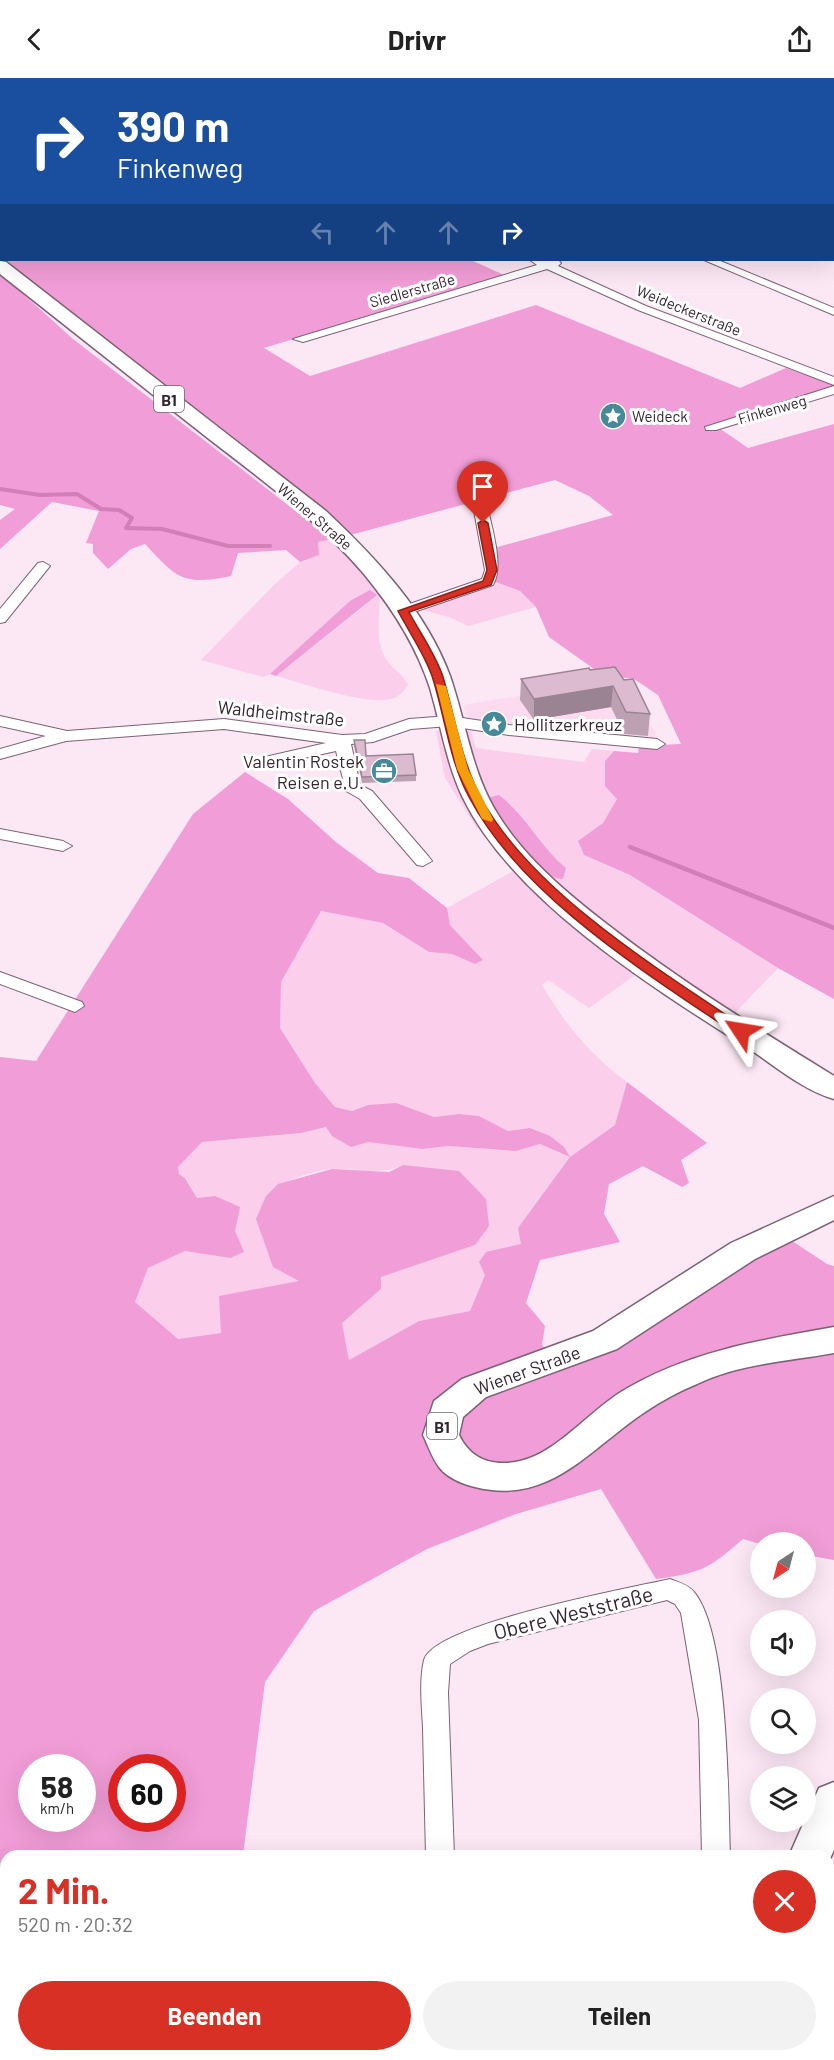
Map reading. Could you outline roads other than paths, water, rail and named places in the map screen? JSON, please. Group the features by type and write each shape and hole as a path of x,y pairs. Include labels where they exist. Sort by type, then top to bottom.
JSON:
{"main road":[{"name":"Wiener Straße","path":"0,266 319,515 356,552 403,611 436,674 462,769 484,814 503,840 548,888 599,931 679,990 834,1089"},
{"name":"Wiener Straße","path":"834,1207 743,1251 605,1340 474,1388 447,1411 441,1435 453,1459 478,1474 498,1478 526,1474 555,1462 633,1402 678,1377 734,1359 834,1340"},
{"path":"813,1850 834,1802"}],"street":[{"name":"Weideckerstraße","path":"539,261 642,308 830,376"},
{"name":"Siedlerstraße","path":"299,339 564,261"},
{"path":"712,261 834,312"},
{"name":"Finkenweg","path":"711,427 834,390"},
{"path":"403,611 488,582 492,570 478,500"},
{"path":"0,619 44,566"},
{"name":"Waldheimstraße","path":"0,721 67,736 224,724 342,740 367,739 409,724 449,720 543,733 657,744"},
{"path":"0,754 67,736"},
{"path":"258,763 329,748 342,740 352,787 366,795 423,861"},
{"path":"0,834 63,846"},
{"path":"0,978 75,1006"},
{"name":"Obere Weststraße","path":"440,1850 435,1693 437,1660 447,1650 466,1640 488,1633 670,1589 684,1597 693,1611 703,1659 712,1720 716,1850"}],"waterway":[{"path":"0,489 40,495 77,494 101,509 119,510 132,518 126,528 162,529 228,546 270,546"},
{"path":"630,847 834,928"}],"place":[{"name":"Weideck","path":"613,416"},
{"name":"Hollitzerkreuz","path":"494,724"},
{"name":"Valentin Rostek Reisen e.U.","path":"384,771"}]}
